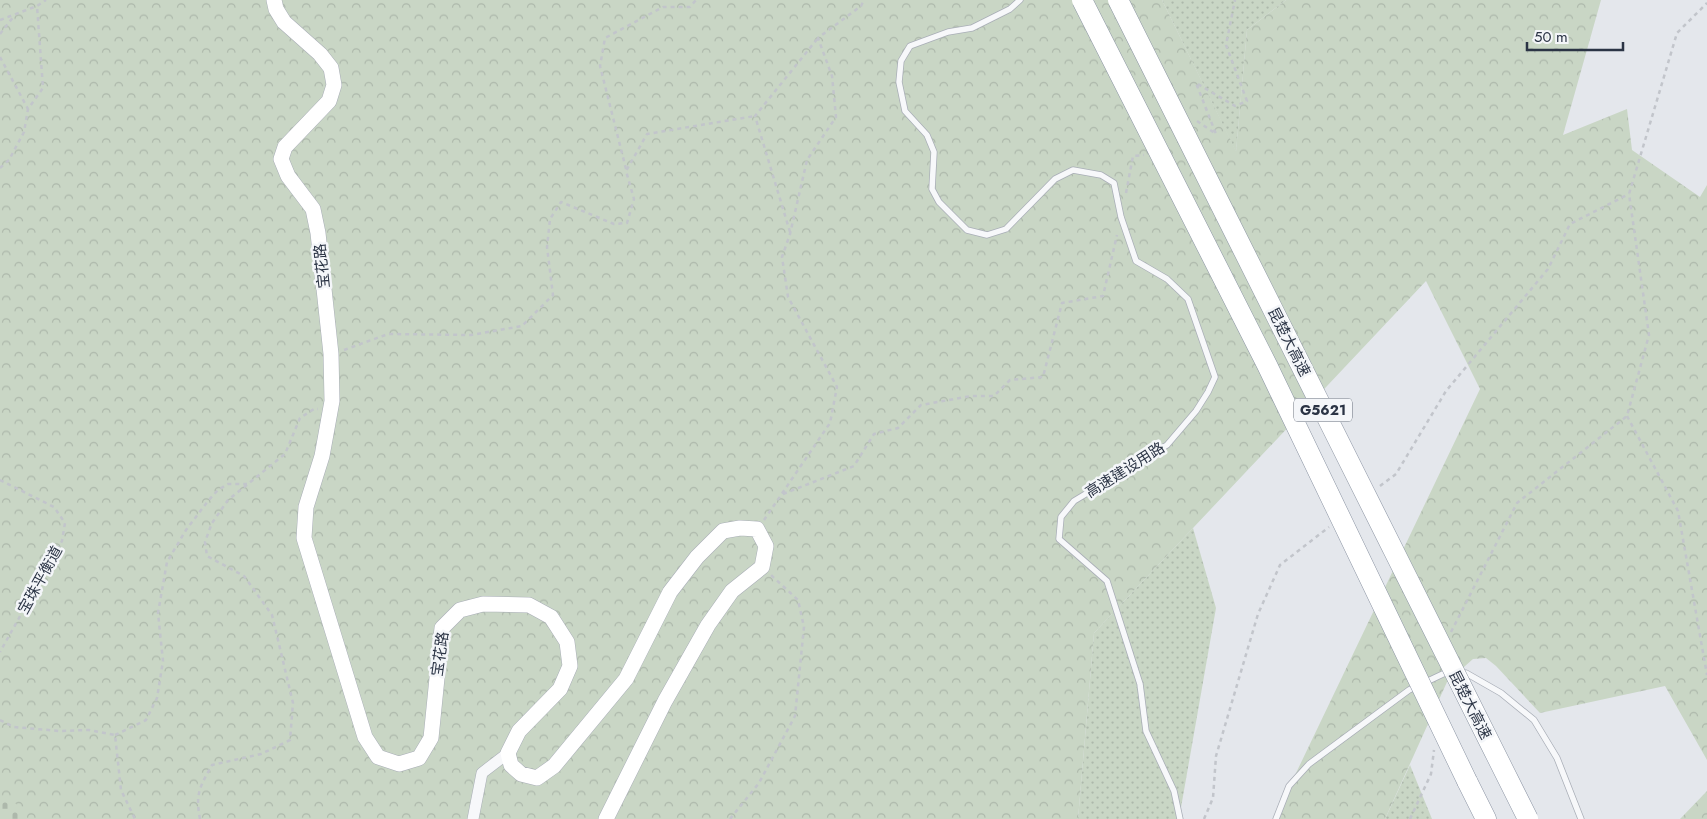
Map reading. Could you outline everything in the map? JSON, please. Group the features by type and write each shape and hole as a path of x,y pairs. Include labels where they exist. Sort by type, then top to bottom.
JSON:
{"highway":[{"name":"昆楚大高速","path":"1082,0 1267,365 1486,819"},
{"name":"昆楚大高速","path":"1118,0 1528,819"}],"main road":[{"name":"宝花路","path":"274,0 276,9 284,22 320,54 330,68 334,85 328,101 285,147 281,159 288,176 313,209 318,232 331,354 332,401 322,456 306,507 304,538 365,737 378,758 399,764 419,758 431,738 442,628 460,610 483,604 529,605 551,617 562,633 567,642 570,666 560,689 519,731 508,753"},
{"path":"508,753 511,765 521,774 537,778 554,766 626,679 670,592 697,557 723,531 740,528 757,529 766,546 762,567 732,591 708,625 665,701 606,819"}],"street":[{"path":"473,819 482,773 508,753"}],"lane":[{"name":"高速建设用路","path":"1020,0 1010,9 972,28 948,32 910,46 901,61 900,82 905,111 927,135 934,152 932,189 939,202 967,230 987,236 1006,229 1055,178 1073,170 1101,175 1114,183 1122,217 1136,261 1167,279 1188,299 1215,378 1208,392 1196,411 1167,445 1074,501 1060,517 1059,540 1107,581 1140,684 1146,731 1174,792 1180,819"},
{"path":"1276,819 1289,786 1309,764 1409,690 1444,672 1466,673 1501,693 1534,720 1557,758 1581,819"}],"path":[{"path":"0,20 37,6 46,0"},
{"path":"331,354 388,334 471,335 522,326 553,295 547,247 550,220 561,202 614,224 627,223 634,200 600,66 605,38 663,7 690,7 696,0"},
{"path":"626,171 647,134 755,116 818,38 861,6 864,0"},
{"path":"1195,129 1196,120 1216,134 1196,83 1235,106 1247,101 1226,45 1235,0"},
{"path":"1449,636 1518,503 1627,416 1649,335 1629,194 1677,33 1707,3"},
{"path":"0,168 8,160 24,132 28,109 43,88 37,6"},
{"path":"0,34 15,14"},
{"path":"757,529 783,494 830,423 837,387 788,297 782,257 790,234 807,160 836,117 832,76 818,38"},
{"path":"0,57 28,109"},
{"path":"755,116 790,234"},
{"path":"783,494 854,466 874,434 898,428 921,406 971,396 994,396 1010,380 1044,377 1062,303 1103,296 1122,217 1133,156 1149,155"},
{"path":"1380,486 1396,474 1446,391 1548,269 1570,224 1629,194"},
{"path":"200,819 197,800 202,782 212,765 261,754 290,740 293,703 272,615 244,576 208,556 205,542 212,523 228,500 285,454 300,418 314,409 330,409"},
{"path":"1627,416 1678,511 1707,674"},
{"name":"宝珠平衡道","path":"0,480 54,507 64,523 62,541 0,652"},
{"path":"0,720 14,727 59,731 89,730 115,734 146,720 157,698 163,660 158,613 167,562 186,530 208,500 218,490 228,484 249,484"},
{"path":"1204,819 1213,798 1216,756 1258,614 1280,565 1334,522"},
{"path":"730,819 760,783 795,716 804,627 798,600 762,567"},
{"path":"115,734 122,790 136,819"},
{"path":"1410,819 1431,774 1435,746"}],"green space":[{"path":"0,0 1162,0 1236,151 1247,30 1286,0 1601,0 1563,135 1627,109 1632,150 1700,197 1707,185 1707,760 1665,686 1540,713 1496,666 1486,658 1473,659 1447,682 1385,819 1274,819 1480,389 1426,281 1094,633 1078,819 0,819"},
{"path":"1162,0 1286,0 1247,30 1236,152"},
{"path":"1193,528 1216,608 1179,819 1078,819 1094,633"},
{"path":"1410,765 1432,819 1385,819"},
{"path":"1707,791 1707,819 1680,819"},
{"path":"0,798 11,798 28,819 0,819"}]}
